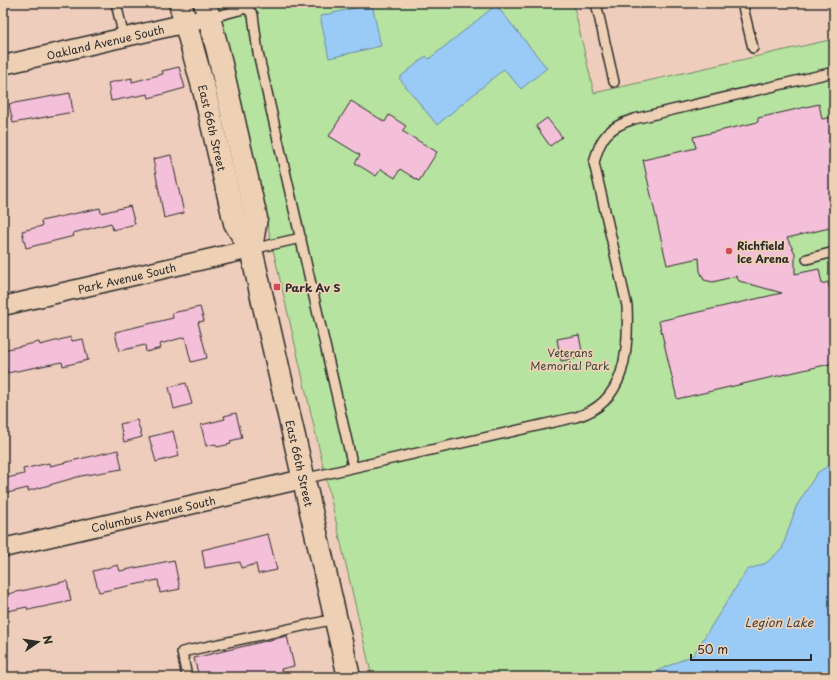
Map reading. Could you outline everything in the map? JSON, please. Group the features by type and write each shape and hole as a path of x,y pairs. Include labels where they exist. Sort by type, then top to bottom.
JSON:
{"main road":[{"name":"East 66th Street","path":"180,3 206,94 235,223 251,249 349,677"},
{"name":"East 66th Street","path":"207,11 256,218 251,249"}],"street":[{"name":"Oakland Avenue South","path":"3,65 187,24 207,11"},
{"name":"Park Avenue South","path":"3,306 251,249"},
{"name":"Columbus Avenue South","path":"3,548 303,479"}],"lane":[{"path":"116,3 124,38"},
{"path":"596,3 614,82"},
{"path":"742,3 753,48"},
{"path":"207,11 247,5 253,14 258,52 353,467"},
{"path":"303,479 589,414 606,401 625,363 628,331 627,306 594,163 597,149 607,133 618,124 634,118 834,72"},
{"path":"251,249 301,238"},
{"path":"807,259 834,252"},
{"path":"188,677 182,652 335,619"}],"green space":[{"name":"Veterans Memorial Park","path":"216,3 573,3 594,93 834,39 834,677 372,677"}],"water":[{"path":"372,4 381,46 329,58 320,16"},
{"path":"496,5 547,68 521,89 504,69 437,125 399,78 426,56 429,59"},
{"name":"Legion Lake","path":"834,462 834,677 649,677 657,671 693,655 747,570 766,563 782,549 796,507 817,473"}],"building":[{"path":"179,67 185,88 149,98 148,94 111,101 108,83 132,78 132,82 163,74 162,71"},
{"path":"70,93 73,112 13,123 9,104"},
{"path":"351,101 385,122 389,115 406,126 402,131 437,152 419,181 400,169 395,178 381,169 376,176 355,163 360,155 329,136"},
{"name":"Richfield Ice Arena","path":"819,104 822,119 834,117 834,227 787,238 795,253 795,274 819,269 822,284 828,282 834,306 834,363 677,399 659,321 782,293 739,281 736,276 713,282 704,280 700,271 699,258 667,265 643,160 696,148 693,137 758,122 758,118"},
{"path":"547,118 562,137 550,146 536,126"},
{"path":"171,155 184,213 164,218 153,159"},
{"path":"130,206 135,224 113,230 111,223 73,233 74,236 26,248 22,231 42,226 41,221 100,208 101,213"},
{"path":"200,307 204,321 198,322 207,358 191,362 185,337 160,344 161,348 146,352 145,345 119,351 115,332 173,318 172,313"},
{"path":"579,335 583,357 561,361 557,339"},
{"path":"71,337 72,341 83,339 88,360 63,366 62,362 7,373 3,350 39,342 40,345"},
{"path":"186,383 192,404 174,409 169,387"},
{"path":"236,413 242,438 230,441 231,444 217,447 216,444 206,446 201,425 225,419 224,416"},
{"path":"137,420 142,437 124,442 120,424"},
{"path":"173,431 179,456 156,462 149,437"},
{"path":"118,450 122,469 81,476 28,491 28,488 3,494 3,479 24,474 23,469 49,463 50,466"},
{"path":"268,534 277,570 258,574 256,564 241,568 240,562 205,568 202,550"},
{"path":"174,560 180,589 160,593 158,580 99,592 93,571 118,565 120,571"},
{"path":"67,581 71,601 28,610 27,607 3,612 3,595"},
{"path":"287,636 294,666 281,669 282,673 266,677 199,677 194,658"}],"place":[{"name":"Richfield Ice Arena","path":"729,251"},
{"name":"Park Av S","path":"277,287"}]}
